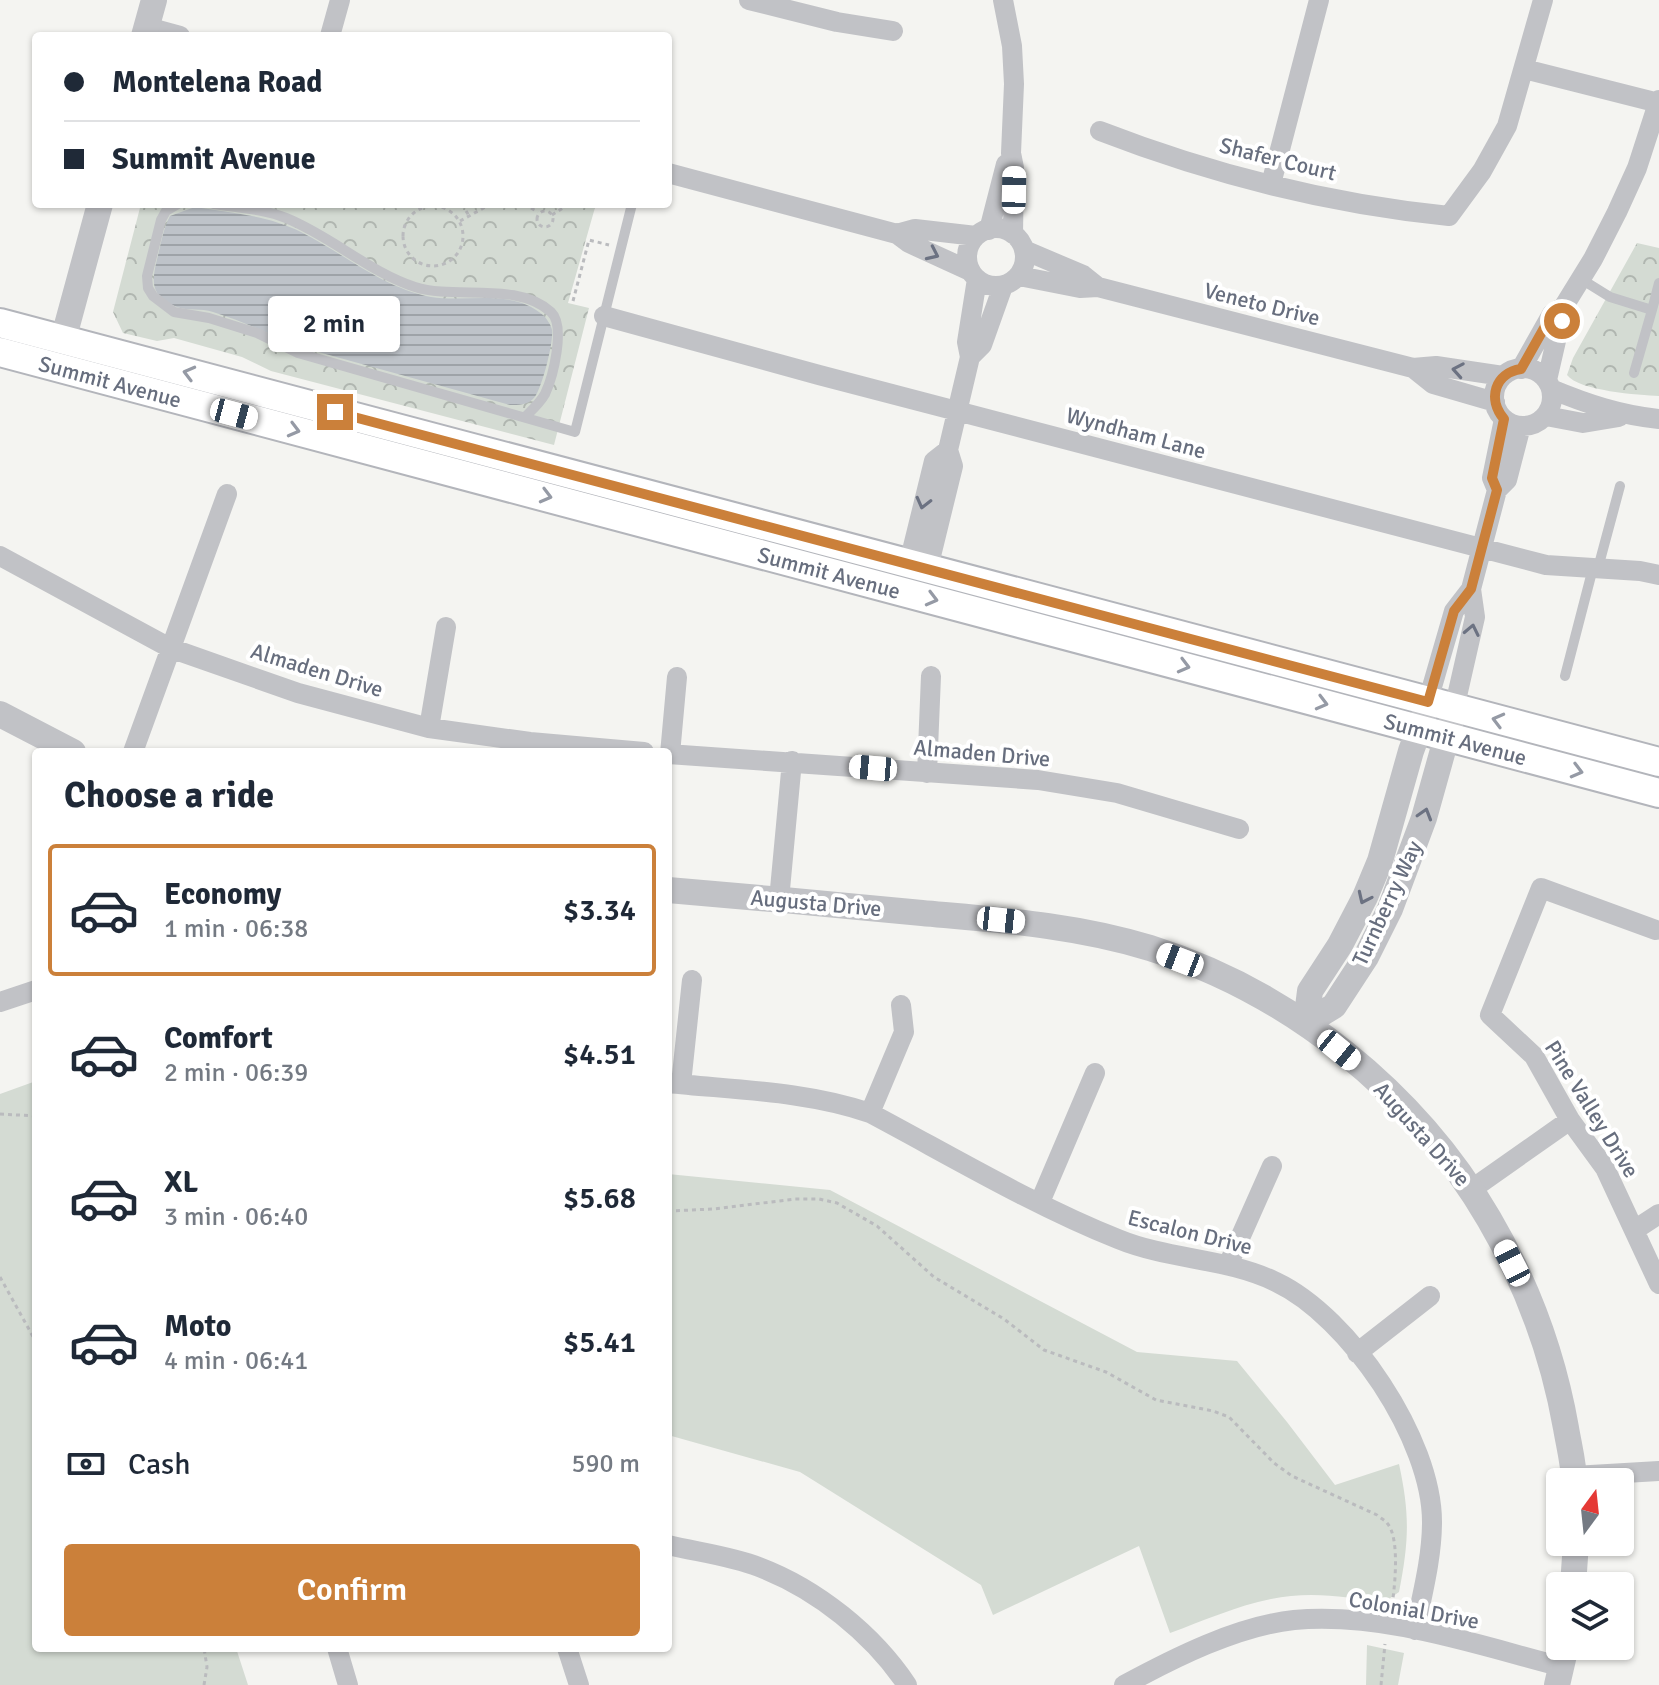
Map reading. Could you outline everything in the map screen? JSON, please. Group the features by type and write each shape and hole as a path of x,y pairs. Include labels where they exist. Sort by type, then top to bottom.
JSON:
{"main road":[{"name":"Summit Avenue","path":"0,323 60,353 1437,720 1659,762"},
{"name":"Summit Avenue","path":"0,352 60,353 918,566 1437,720 1659,793"}],"street":[{"path":"146,32 154,0"},
{"path":"331,32 340,0"},
{"path":"749,0 837,22 893,31"},
{"path":"970,357 982,345 1011,281 1023,268 1011,153 1012,46 1003,0"},
{"path":"1271,184 1319,0"},
{"path":"1506,416 1535,424 1546,416 1553,400 1549,384 1564,306 1617,212 1637,168 1659,102 1524,69 1543,0"},
{"name":"Shafer Court","path":"1100,131 1144,148 1271,184 1392,210 1449,216 1482,171 1507,126 1524,69"},
{"path":"918,566 953,466 948,450 970,357 967,342 974,275 967,253 983,233 1011,153"},
{"path":"672,174 897,234 985,284 1011,281"},
{"path":"60,353 99,208"},
{"path":"897,234 915,229 983,233 1004,229 1019,242"},
{"name":"Veneto Drive","path":"1019,242 1083,275 1098,287"},
{"name":"Veneto Drive","path":"1011,281 1098,287 1413,368 1436,366 1512,372"},
{"path":"1437,720 1454,611 1471,589 1497,490 1507,480 1506,416 1496,388 1512,372 1552,314 1564,306"},
{"name":"Wyndham Lane","path":"604,316 1546,565 1659,575"},
{"name":"Veneto Drive","path":"1413,368 1433,384 1506,416"},
{"path":"1512,372 1535,371 1549,384 1586,404 1631,416 1659,419"},
{"path":"1546,416 1583,423 1631,416"},
{"path":"134,748 227,494"},
{"name":"Almaden Drive","path":"0,556 170,648 298,693 429,728 598,748"},
{"path":"429,728 446,627"},
{"path":"927,773 931,676"},
{"path":"670,748 677,677"},
{"path":"0,714 65,748"},
{"name":"Turnberry Way","path":"1306,1023 1334,1006 1366,957 1384,921 1415,844 1437,720"},
{"name":"Almaden Drive","path":"672,754 1038,780 1117,793 1239,829"},
{"path":"779,900 792,761"},
{"name":"Pine Valley Drive","path":"1656,930 1541,888 1490,1015 1534,1056 1570,1120 1605,1168 1659,1284"},
{"name":"Augusta Drive","path":"672,890 1030,923 1091,933 1151,949 1209,971 1257,994 1306,1023 1399,1102 1472,1189 1525,1288 1557,1379 1572,1468"},
{"path":"674,1084 692,980"},
{"path":"0,1002 32,991"},
{"path":"870,1113 904,1032 901,1005"},
{"path":"1040,1202 1095,1073"},
{"name":"Escalon Drive","path":"674,1084 806,1098 870,1113 1040,1202 1121,1240 1164,1253 1252,1271 1297,1293 1316,1307 1357,1353 1403,1419 1414,1441 1429,1490 1432,1520 1415,1630"},
{"path":"1472,1189 1570,1120"},
{"path":"1228,1265 1272,1166"},
{"path":"1636,1229 1659,1214"},
{"path":"1357,1353 1430,1296"},
{"path":"1634,1473 1659,1471"},
{"path":"672,1546 758,1566 816,1596 873,1642 907,1685"},
{"name":"Colonial Drive","path":"1124,1685 1246,1630 1293,1620 1347,1619 1415,1630 1562,1666"},
{"path":"338,1652 348,1685"},
{"path":"568,1652 579,1685"}],"lane":[{"path":"171,208 161,220 147,276 148,288 161,304 174,312 209,318 257,333 298,353 575,432 631,208"},
{"path":"235,208 283,217 416,287 442,292 491,291 539,304 553,314 559,340 545,393 525,417"},
{"path":"1581,279 1610,297 1652,310"},
{"path":"1634,373 1659,283"},
{"path":"1565,676 1620,486"}],"path":[{"path":"422,208 407,221 403,241 406,250 420,264 430,267 449,263 462,248 464,239 460,221 444,208"},
{"path":"464,208 469,216"},
{"path":"460,221 484,208"},
{"path":"531,208 539,213 547,211 553,222 544,228 536,221 539,213"},
{"path":"551,215 562,208"},
{"path":"573,301 589,240 621,248"},
{"path":"0,1114 32,1116"},
{"path":"672,1211 795,1199 828,1201 856,1212 877,1226 934,1277 1004,1319 1044,1350 1106,1372 1156,1400 1229,1417 1274,1463 1292,1476 1377,1515 1393,1533 1393,1596"},
{"path":"0,1277 32,1335"},
{"path":"1381,1685 1383,1649"},
{"path":"204,1685 207,1667 205,1652"}],"green space":[{"path":"140,208 595,208 568,303 589,308 554,445 271,371 242,357 174,338 157,341 123,333 113,312"},
{"path":"1637,243 1659,248 1659,396 1596,388 1567,375 1573,358"},
{"path":"32,1082 32,1652 237,1652 248,1685 0,1685 0,1094"},
{"path":"672,1174 830,1190 1137,1352 1237,1361 1335,1485 1399,1464 1407,1528 1405,1558 1399,1592 1383,1603 1327,1595 1299,1595 1232,1610 1170,1633 1139,1546 993,1615 981,1585 800,1472 672,1436"},
{"path":"1367,1645 1404,1653 1398,1685 1366,1685"}],"shaded area":[{"path":"192,208 249,215 288,226 380,278 413,292 431,297 503,299 531,307 544,317 552,330 540,387 528,402 510,405 293,345 224,315 181,308 167,302 156,291 154,277 163,233 170,216"}],"route":[{"path":"335,412 1428,702 1454,611 1471,589 1497,490 1492,478 1504,419 1495,402 1496,388 1506,374 1521,369 1552,314 1564,306 1562,321"}]}
